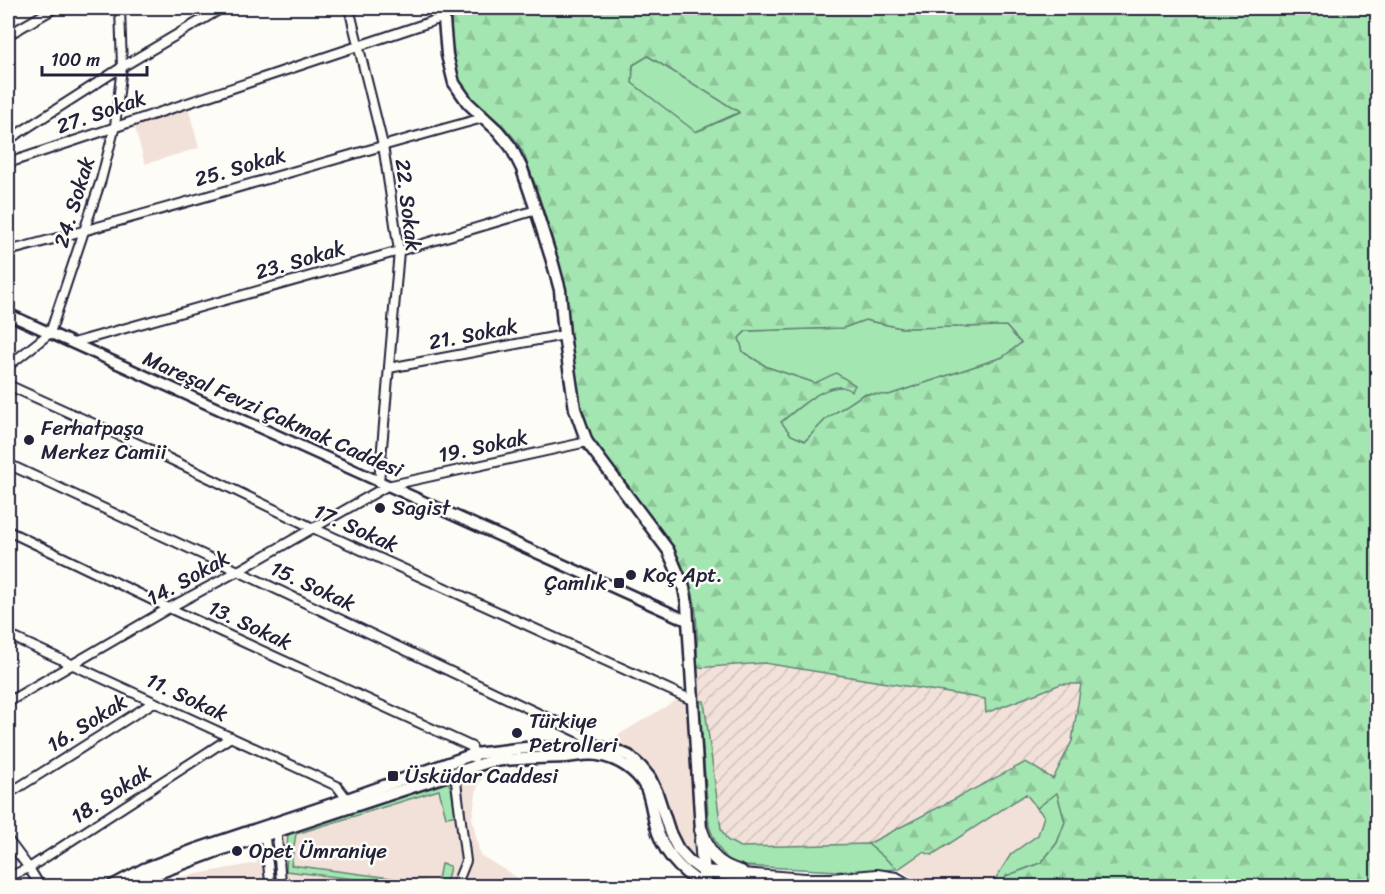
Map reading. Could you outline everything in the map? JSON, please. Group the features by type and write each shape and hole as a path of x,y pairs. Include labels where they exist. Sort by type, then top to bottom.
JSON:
{"main road":[{"path":"445,12 447,55 454,84 468,103 498,131 511,147 522,169 536,210 560,290 574,409 587,442 668,550 684,588 701,830 710,873 720,886"},
{"path":"123,886 264,831 404,783 474,754 534,747 569,749 600,747 629,756 650,778 678,849 693,864 710,873 805,880 877,876 896,879 908,886"},
{"path":"276,827 347,799 404,783 455,774 488,762 597,755 613,759 637,775 645,787 662,841 677,865 690,877 706,886 710,873"},
{"path":"112,886 144,869 197,849 264,831"},
{"path":"693,864 704,851"},
{"path":"704,851 729,869 756,877"},
{"path":"871,886 880,886"}],"street":[{"path":"8,35 55,8"},
{"name":"24. Sokak","path":"50,333 85,231 115,126 122,67 120,8"},
{"path":"8,140 122,67 222,8"},
{"name":"22. Sokak","path":"349,8 382,145 399,251 389,368 383,484"},
{"name":"27. Sokak","path":"8,163 358,45 445,12"},
{"name":"25. Sokak","path":"8,251 483,118"},
{"name":"23. Sokak","path":"73,343 536,210"},
{"name":"Mareşal Fevzi Çakmak Caddesi","path":"8,314 688,621"},
{"path":"8,366 50,333"},
{"name":"21. Sokak","path":"389,368 564,335"},
{"name":"17. Sokak","path":"8,385 145,447 313,528 692,700"},
{"name":"19. Sokak","path":"383,484 587,442"},
{"name":"15. Sokak","path":"8,464 580,733 600,747"},
{"name":"14. Sokak","path":"8,702 169,608 313,528 383,484"},
{"name":"13. Sokak","path":"8,531 169,608 472,747 474,754"},
{"name":"11. Sokak","path":"8,635 338,786 347,799"},
{"name":"16. Sokak","path":"8,794 154,702"},
{"name":"18. Sokak","path":"8,877 29,868 231,737"},
{"path":"474,754 474,767"},
{"path":"455,774 465,861 456,886"},
{"path":"276,827 281,882"},
{"path":"264,831 270,881"},
{"path":"8,840 40,886"}],"shaded area":[{"path":"188,107 199,148 145,164 134,125"},
{"path":"764,663 985,699 986,712 1062,683 1081,684 1072,741 1053,779 1026,762 868,844 740,847 727,840 721,829 704,701 699,701 696,668"},
{"path":"685,695 700,842 700,851 691,856 681,846 673,830 657,780 648,766 635,755 603,744"},
{"path":"487,769 477,788 472,818 480,855 531,886 140,886 257,863 256,843 443,787"},
{"path":"1026,793 1044,816 1038,835 1011,854 991,886 924,886 898,869 923,852 932,855"}],"green space":[{"path":"452,8 1377,8 1377,886 1003,886 1006,876 1041,863 1057,843 1065,822 1057,793 1037,808 1026,794 932,855 923,852 898,869 868,844 1026,762 1053,779 1072,741 1081,684 1061,684 986,713 985,699 764,663 696,668 697,627 691,587 665,539 603,458 591,436 580,401 562,276 543,207 525,157 515,139 458,82 451,53","holes":["648,56 739,112 739,113 696,132 632,83 633,65","865,320 901,328 1006,326 1021,343 1003,357 889,395 864,394 827,418 805,441 791,435 781,422 800,406 830,389 842,387 852,391 855,385 836,373 815,383 767,367 743,352 739,338 746,331 843,328"]},
{"path":"648,56 740,112 695,132 632,83 633,65"},
{"path":"865,320 901,328 1006,326 1021,343 1003,357 889,395 864,394 827,418 805,441 791,435 781,422 803,404 825,390 855,385 815,383 767,367 743,352 739,338 746,331 843,328"},
{"path":"699,701 704,701 721,829 727,840 740,847 868,844 898,869 856,872 744,866 726,857 717,846 709,826"},
{"path":"446,779 451,788 455,814 453,816 446,817 439,790 296,834 291,865 437,884 441,864 450,866 446,885 414,886 286,871 288,831"},
{"path":"1057,792 1065,822 1057,843 1041,863 1006,876 1003,886 991,886 1011,854 1038,835 1044,816 1037,808"}],"place":[{"name":"Ferhatpaşa Merkez Camii","path":"29,440"},
{"name":"Sagist","path":"380,508"},
{"name":"Koç Apt.","path":"631,575"},
{"name":"Çamlık","path":"619,583"},
{"name":"Türkiye Petrolleri","path":"517,733"},
{"name":"Üsküdar Caddesi","path":"393,776"},
{"name":"Opet Ümraniye","path":"237,851"}]}
